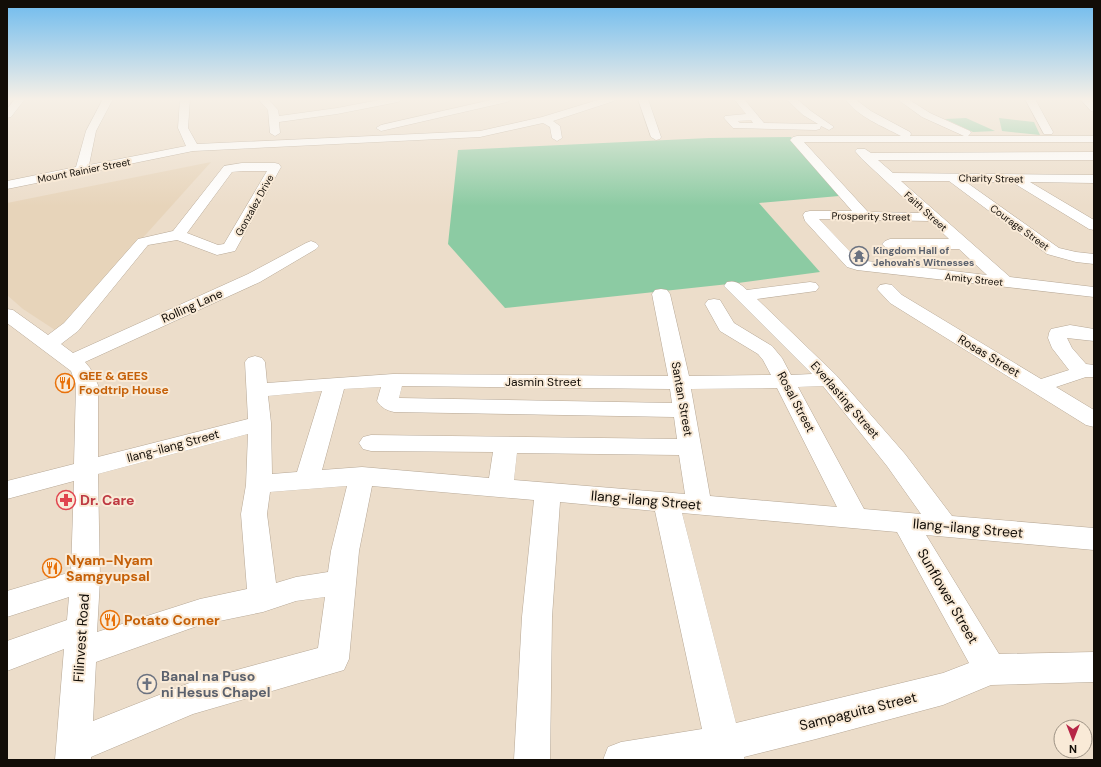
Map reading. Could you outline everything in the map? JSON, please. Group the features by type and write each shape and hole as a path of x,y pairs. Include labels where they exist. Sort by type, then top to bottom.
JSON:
{"street":[{"path":"82,170 90,135"},
{"path":"186,135 193,148"},
{"path":"275,135 275,144"},
{"name":"Mount Rainier Street","path":"7,185 193,148 369,138 458,135"},
{"path":"864,216 796,140 800,138 844,136 1094,139"},
{"name":"Faith Street","path":"844,136 1005,282"},
{"path":"866,157 1094,156"},
{"name":"Gonzalez Drive","path":"242,167 275,167 230,248 217,250 178,235 228,169 242,167"},
{"name":"Charity Street","path":"888,177 1094,179"},
{"name":"Courage Street","path":"953,178 1053,251 1076,257 1094,259"},
{"path":"1016,179 1094,226"},
{"path":"1078,179 1094,188"},
{"name":"Prosperity Street","path":"853,264 810,218 810,216 934,217"},
{"path":"48,345 71,327 143,242 178,235"},
{"path":"890,244 963,244"},
{"name":"Rolling Lane","path":"70,362 254,278 310,246"},
{"name":"Amity Street","path":"853,264 1094,292"},
{"name":"Everlasting Street","path":"810,287 738,291 829,379 896,460 944,526"},
{"name":"Rosas Street","path":"886,289 896,299 1094,420"},
{"name":"Santan Street","path":"660,294 680,384 699,505"},
{"name":"Rosal Street","path":"714,304 727,327 765,350 772,358 856,518"},
{"name":"Filinvest Road","path":"7,314 80,368 87,385 85,580 73,753"},
{"path":"1088,371 1070,360 1058,341 1057,335 1058,333 1070,331 1094,335"},
{"path":"255,362 260,424 259,485 254,514 262,599"},
{"path":"1038,386 1088,371"},
{"name":"Jasmin Street","path":"258,390 335,383 393,380 680,384 785,382 829,379"},
{"path":"393,380 388,401 394,405 684,410"},
{"path":"307,480 335,383"},
{"name":"Ilang-ilang Street","path":"7,490 260,424"},
{"path":"371,443 690,447"},
{"path":"500,488 506,445"},
{"path":"73,753 192,698 333,659 345,551 362,476"},
{"name":"Ilang-ilang Street","path":"259,485 362,476 1094,539"},
{"path":"532,760 537,617 548,492"},
{"path":"666,502 725,752"},
{"name":"Sunflower Street","path":"905,523 990,670"},
{"path":"7,604 85,580"},
{"path":"7,656 80,641 200,612 262,599 303,588 341,582"},
{"name":"Sampaguita Street","path":"621,760 725,752 816,722 943,689 990,670 1094,667"}],"shaded area":[{"path":"211,162 58,332 23,309 7,295 7,203"}],"green space":[{"path":"791,137 839,196 759,203 820,272 738,283 505,308 448,244 458,150 709,138"}],"place":[{"name":"Kingdom Hall of Jehovah's Witnesses","path":"859,256"},
{"name":"GEE & GEES Foodtrip House","path":"65,383"},
{"name":"Dr. Care","path":"66,500"},
{"name":"Nyam-Nyam Samgyupsal","path":"52,568"},
{"name":"Potato Corner","path":"110,620"},
{"name":"Banal na Puso ni Hesus Chapel","path":"147,684"}]}
